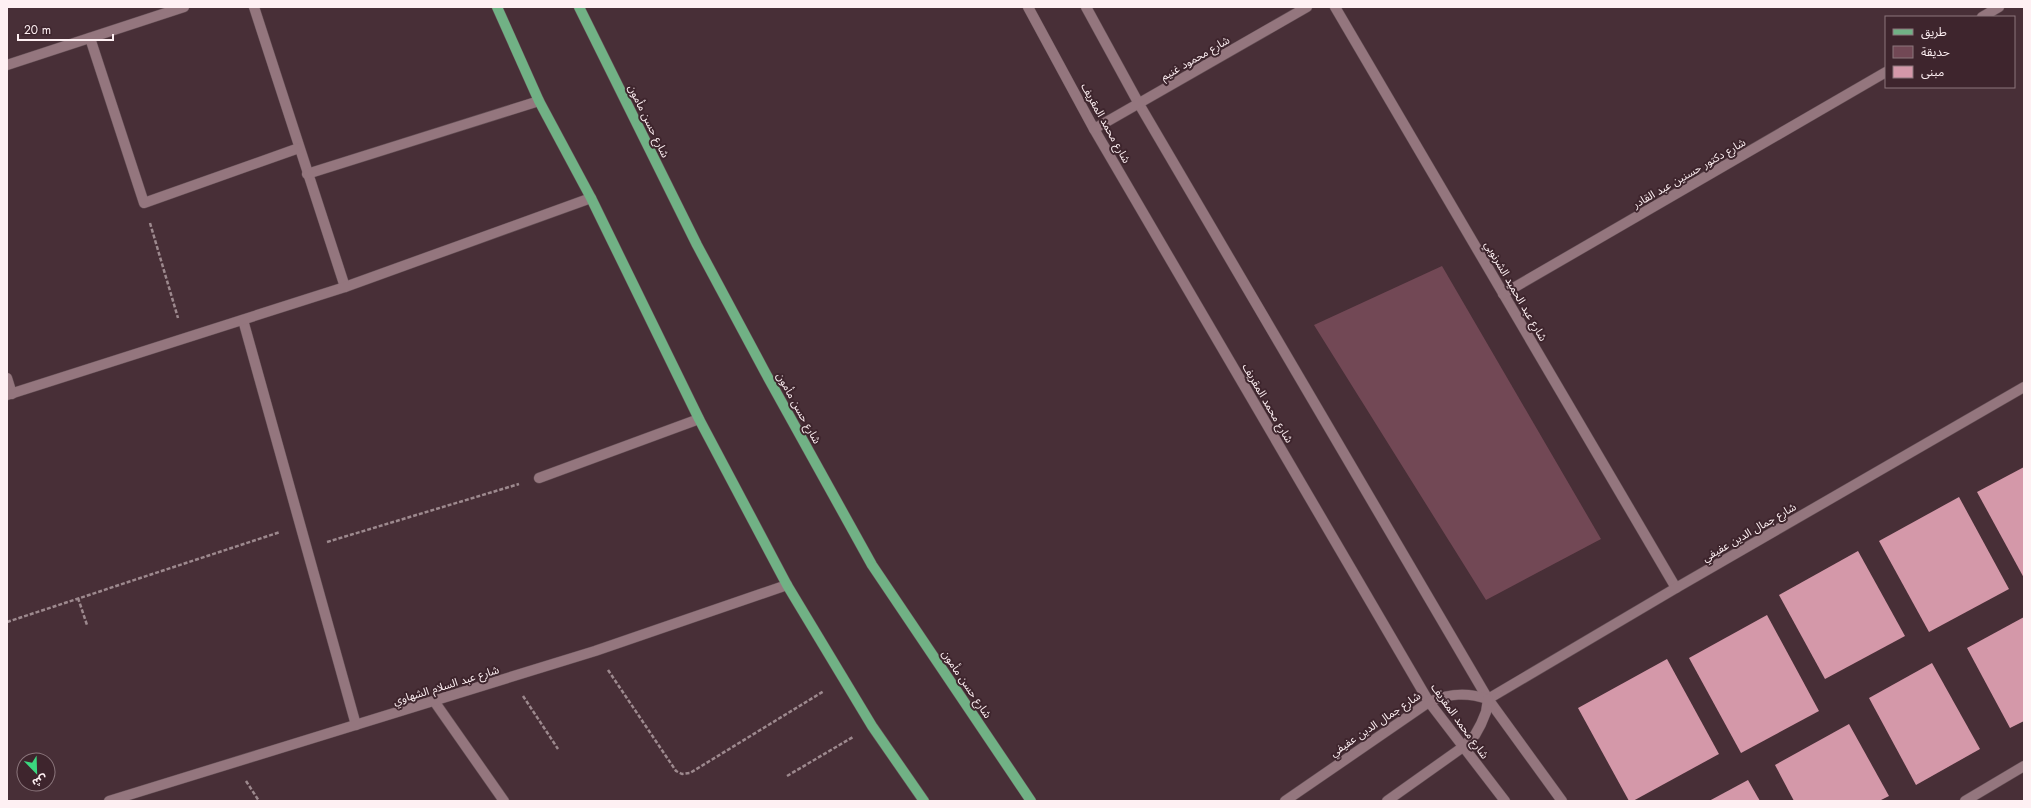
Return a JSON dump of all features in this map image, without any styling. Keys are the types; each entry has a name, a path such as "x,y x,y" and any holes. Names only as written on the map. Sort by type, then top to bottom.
{"main road":[{"path":"497,7 539,102 591,198 699,419 787,585 872,726 924,801"},
{"name":"شارع حسن مأمون","path":"579,7 697,245 765,372 872,565 1031,801"}],"street":[{"path":"7,65 184,7"},
{"path":"254,7 307,174 345,287"},
{"name":"شارع محمد المقريف","path":"1028,7 1094,129 1429,702 1505,801"},
{"path":"1086,7 1139,104 1488,700 1562,801"},
{"name":"شارع محمود غنيم","path":"1094,129 1307,7"},
{"name":"شارع عبد الحميد الشرنوبي","path":"1335,7 1676,588"},
{"path":"1984,16 1999,7"},
{"path":"90,38 144,203 299,148"},
{"name":"شارع دكتور حسنين عبد القادر","path":"1503,294 1885,73"},
{"path":"307,174 539,102"},
{"path":"7,378 10,394 345,287 591,198"},
{"path":"243,320 356,725"},
{"name":"شارع جمال الدين عفيفي","path":"1285,801 1429,702 1452,694 1476,695 1488,700 1676,588 2024,387"},
{"path":"539,478 699,419"},
{"name":"شارع عبد السلام الشهاوي","path":"109,801 595,651 787,585"},
{"path":"1387,801 1463,747 1475,735 1486,712 1488,700"},
{"path":"434,701 504,801"},
{"path":"1964,801 2024,766"}],"path":[{"path":"144,203 184,338"},
{"path":"307,548 539,478"},
{"path":"7,622 300,525"},
{"path":"78,598 87,625"},
{"path":"595,651 676,771 682,774 690,773 844,679"},
{"path":"511,677 558,749"},
{"path":"787,776 872,726"}],"green space":[{"path":"1442,266 1601,539 1486,600 1314,325"}],"building":[{"path":"2024,467 2024,578 1977,492"},
{"path":"1959,497 2009,589 1929,632 1879,541"},
{"path":"1858,551 1905,636 1825,679 1779,595"},
{"path":"1767,615 1819,711 1741,753 1689,658"},
{"path":"2024,617 2024,721 2010,728 1967,648"},
{"path":"1667,659 1719,754 1633,801 1629,801 1578,708"},
{"path":"1932,663 1980,749 1916,785 1869,698"},
{"path":"1849,724 1889,796 1879,801 1794,801 1775,765"},
{"path":"1748,780 1760,801 1709,801"}]}
